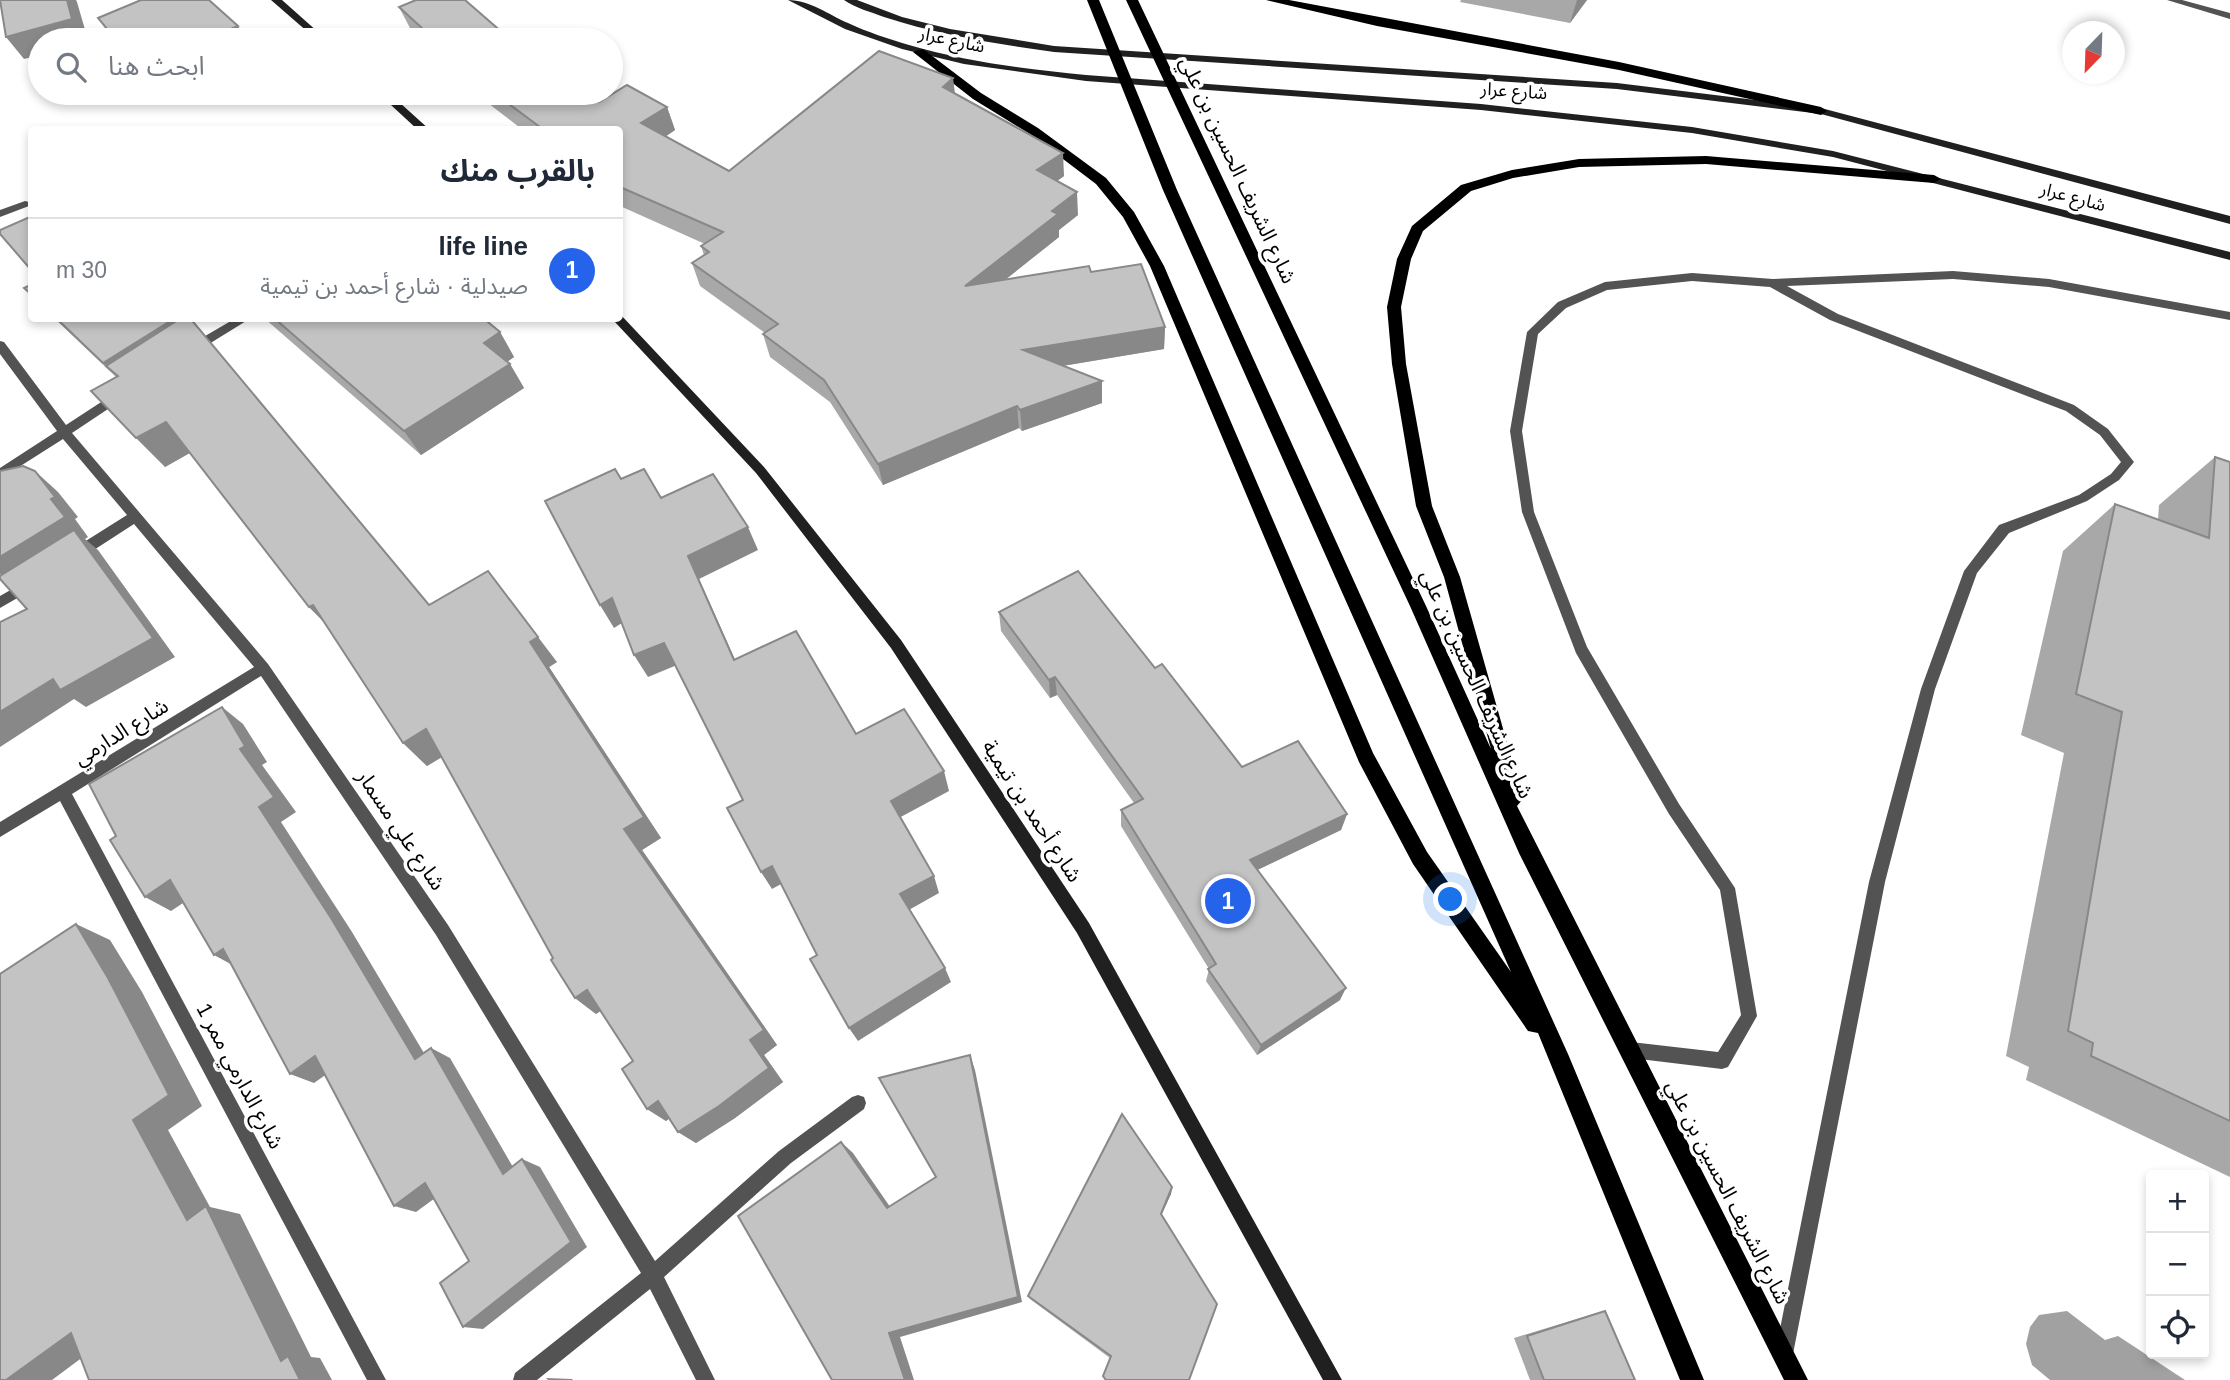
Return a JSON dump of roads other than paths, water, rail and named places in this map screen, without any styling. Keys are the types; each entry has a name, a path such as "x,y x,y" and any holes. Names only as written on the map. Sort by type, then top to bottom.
{"main road":[{"path":"276,0 308,28"},
{"name":"شارع عرار","path":"793,0 856,33 971,64 1044,73 1594,115 1768,140 1934,179 2230,256"},
{"name":"شارع عرار","path":"849,0 892,19 979,39 1054,49 1617,86 1821,111 2230,220"},
{"path":"1093,0 1170,190 1560,1061 1692,1380"},
{"name":"شارع الشريف الحسين بن علي","path":"1132,0 1413,594 1526,847 1796,1380"},
{"path":"1272,0 1619,66 1821,111"},
{"path":"919,52 977,96 1034,131 1101,181 1129,215 1157,266 1365,756 1396,817 1420,858 1560,1061"},
{"path":"397,105 420,126"},
{"path":"1526,847 1455,589 1424,506 1403,390 1394,307 1404,259 1417,229 1465,188 1512,174 1580,163 1706,160 1934,179"},
{"name":"شارع أحمد بن تيمية","path":"622,322 760,471 896,644 1083,928 1333,1380"}],"street":[{"path":"2172,0 2230,16"},
{"path":"0,214 25,204"},
{"path":"1631,1050 1723,1061 1749,1016 1727,888 1674,809 1581,649 1528,512 1516,431 1533,332 1562,305 1605,286 1692,277 1773,283 1953,275 2049,283 2230,316"},
{"path":"1773,283 1833,317 2070,408 2104,432 2128,462 2115,477 2082,498 2004,529 1971,571 1928,689 1877,882 1784,1354"},
{"path":"185,353 239,322"},
{"name":"شارع علي مسمار","path":"0,345 64,432 263,668 442,930 653,1275 706,1380"},
{"path":"0,474 130,389"},
{"path":"68,559 136,516"},
{"path":"0,603 45,574"},
{"name":"شارع الدارمي","path":"0,830 263,668"},
{"name":"شارع الدارمي ممر 1","path":"63,792 377,1380"},
{"path":"522,1380 653,1275 785,1157 858,1103"}],"place":[{"name":"life line","path":"1228,901"}]}
